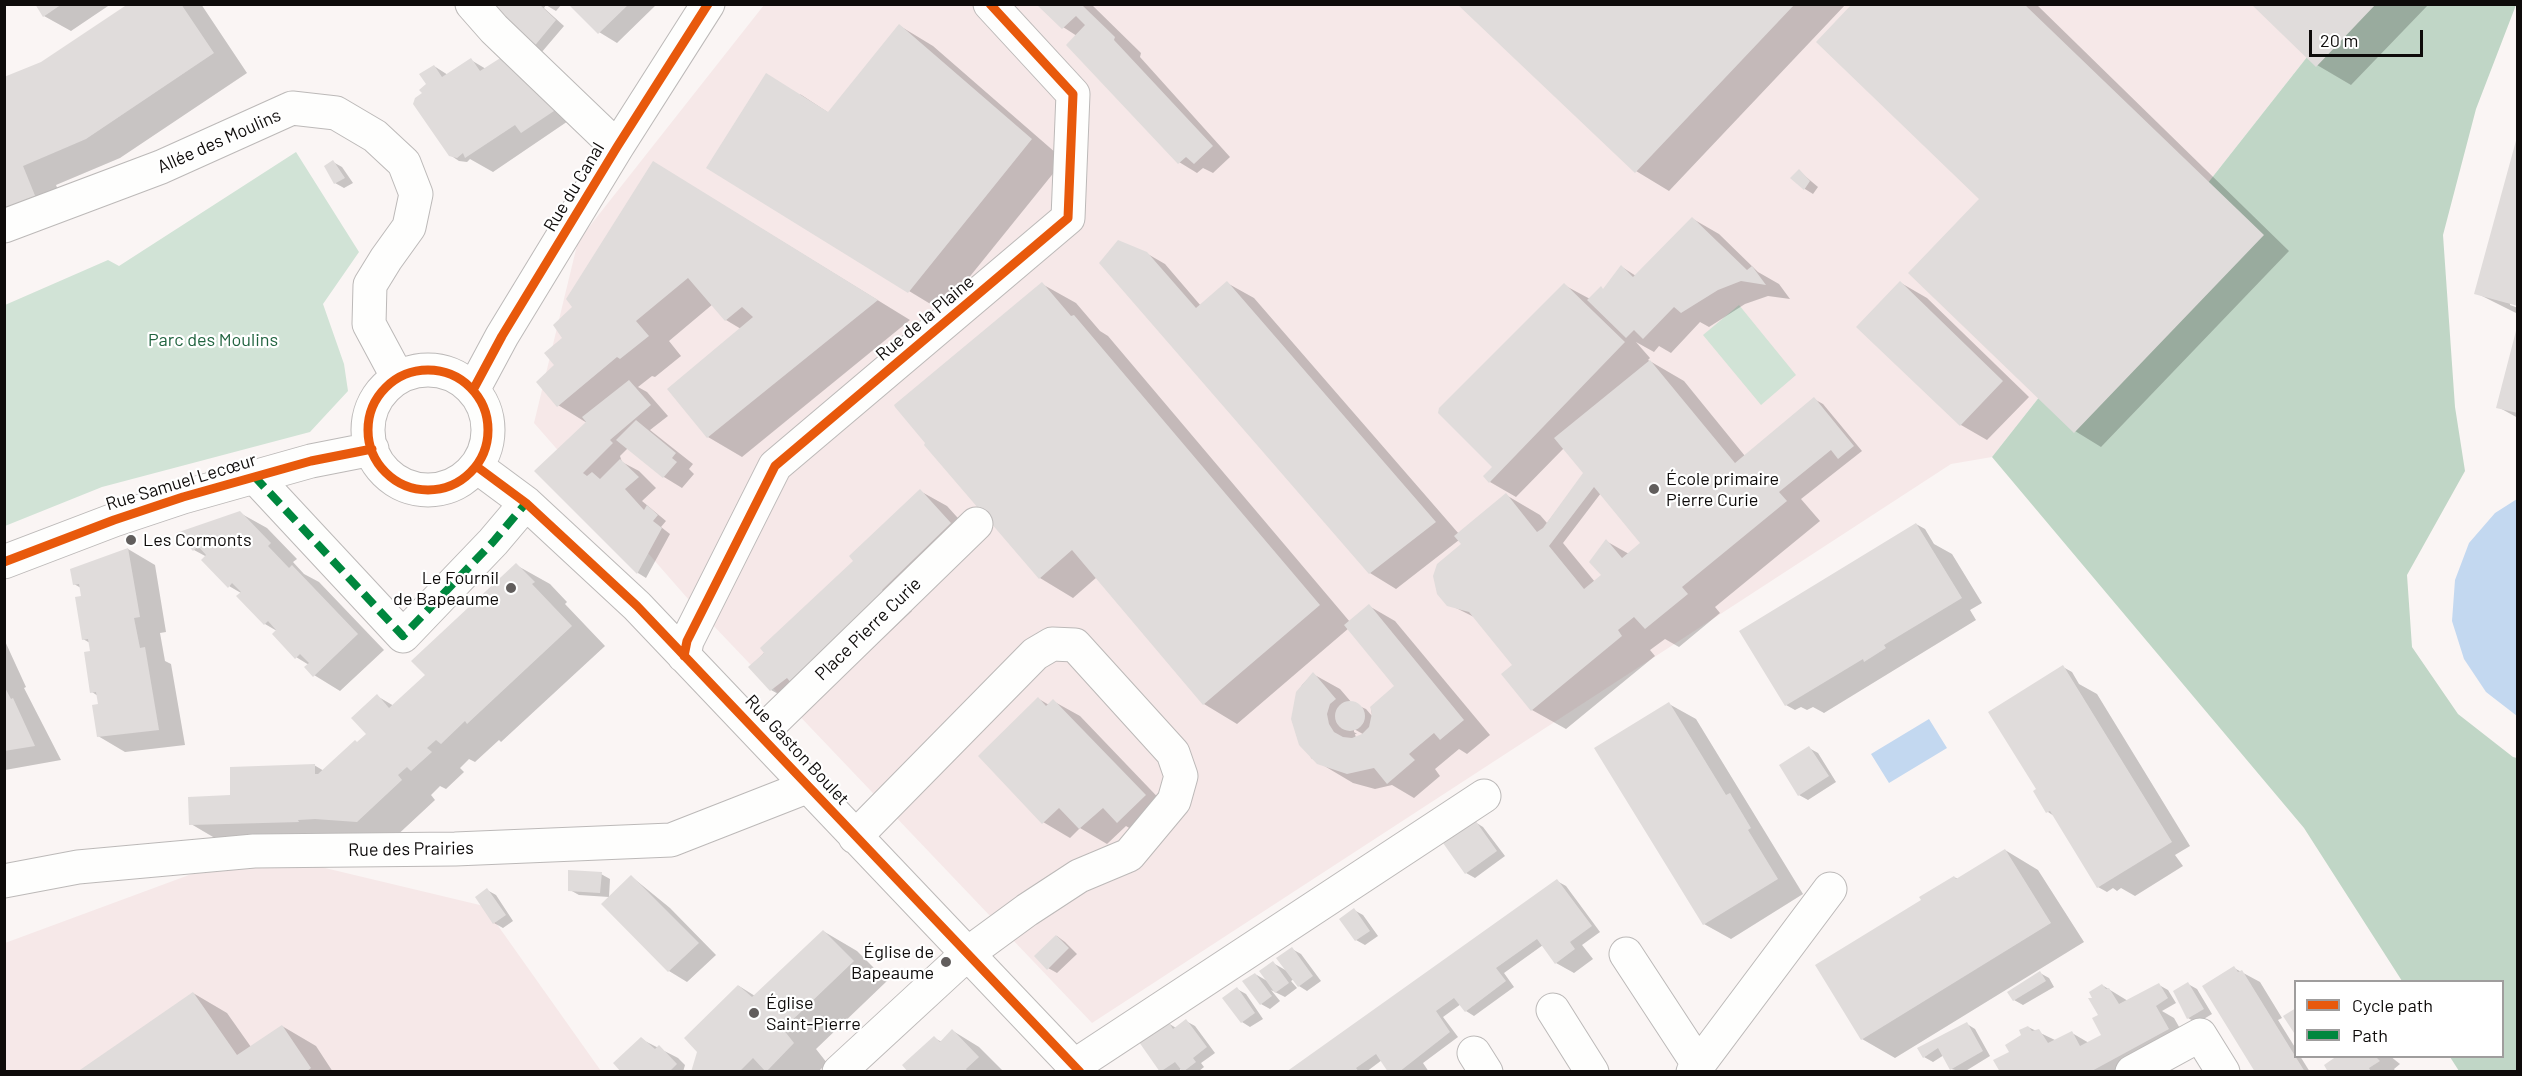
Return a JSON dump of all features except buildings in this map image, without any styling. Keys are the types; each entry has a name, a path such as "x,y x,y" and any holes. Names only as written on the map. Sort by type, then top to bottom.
{"street":[{"path":"472,4 494,29 617,147"},
{"name":"Rue du Canal","path":"473,390 502,336 617,147 708,4"},
{"name":"Rue de la Plaine","path":"684,656 687,641 775,466 1068,218 1073,94 990,4"},
{"name":"Allée des Moulins","path":"4,226 161,167 292,108 336,113 375,136 404,163 416,194 409,227 370,285 369,324 398,378"},
{"path":"432,370 454,376 473,390 485,410 488,433 484,451 476,466 468,474 448,486 414,488 392,477 377,460 369,438 370,414 381,393 398,378 409,373 432,370"},
{"name":"Rue Samuel Lecœur","path":"4,562 114,520 254,476 310,461 372,449"},
{"name":"Rue Gaston Boulet","path":"476,466 526,503 637,606 1077,1069"},
{"path":"254,476 403,636 494,542 526,503"},
{"name":"Place Pierre Curie","path":"760,734 976,524"},
{"path":"839,1071 967,954 1027,910 1079,876 1129,855 1174,801 1181,776 1173,753 1075,645 1052,644 1035,654 855,837"},
{"name":"Rue des Prairies","path":"4,881 78,867 254,851 455,849 671,840 810,786"},
{"path":"1077,1069 1484,796"},
{"path":"1626,954 1696,1068 1830,890"},
{"path":"1553,1010 1592,1071"},
{"path":"2132,1071 2200,1035 2223,1071"}],"shaded area":[{"path":"764,5 2348,5 1992,457 1951,464 1092,1023 689,600 534,423 578,241"},
{"path":"254,851 484,906 601,1071 5,1072 5,943"}],"green space":[{"path":"2348,5 2516,5 2476,109 2443,235 2455,407 2465,471 2407,575 2412,647 2458,714 2517,758 2517,1071 2459,1071 2451,1058 2504,1058 2504,980 2401,980 2304,828 1992,457"},
{"name":"Parc des Moulins","path":"296,152 359,252 323,304 344,364 348,391 310,432 102,487 5,526 5,305 108,260 119,266"},
{"path":"1739,305 1796,375 1761,405 1703,335"}],"water":[{"path":"2517,499 2517,716 2486,692 2464,659 2452,621 2455,580 2469,543 2495,513"},
{"path":"1929,719 1947,748 1889,783 1871,754"}],"marked path":[{"path":"254,476 403,636 493,542 526,503"}],"cycle path":[{"path":"473,390 502,336 617,147 708,4"},
{"path":"684,656 687,641 775,466 1068,218 1073,94 990,4"},
{"path":"428,370 451,375 470,388 483,407 488,430 483,453 470,472 451,485 428,490 405,485 386,472 373,453 368,430 373,407 386,388 405,375 428,370"},
{"path":"4,562 114,520 183,497 311,461 372,449"},
{"path":"476,466 526,503 637,606 1080,1072"}],"place":[{"name":"École primaire Pierre Curie","path":"1654,489"},
{"name":"Les Cormonts","path":"131,540"},
{"name":"Le Fournil de Bapeaume","path":"511,588"},
{"name":"Église de Bapeaume","path":"946,962"},
{"name":"Église Saint-Pierre","path":"754,1013"}]}
